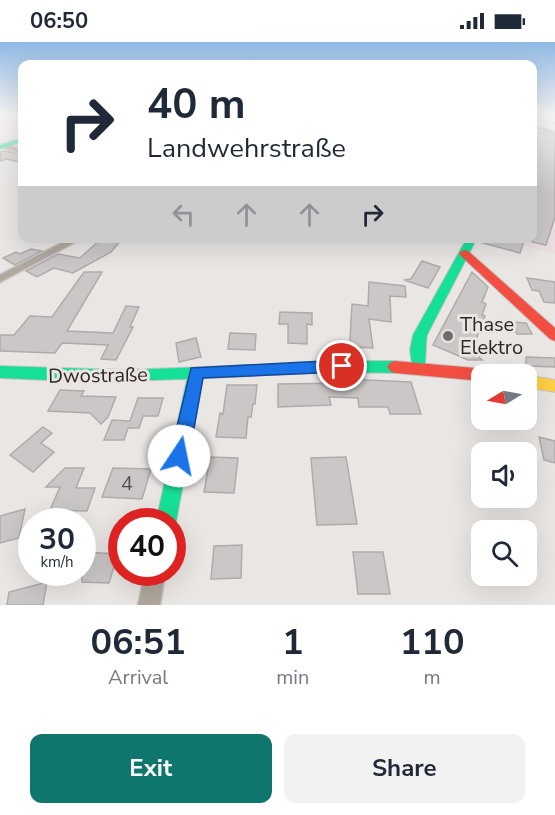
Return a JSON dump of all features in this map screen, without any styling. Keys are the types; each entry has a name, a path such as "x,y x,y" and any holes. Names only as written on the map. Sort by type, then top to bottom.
{"street":[{"path":"1,147 18,141"},
{"path":"1,147 18,150"},
{"path":"0,279 69,243"},
{"path":"418,368 417,350 420,335 469,243"},
{"path":"464,253 555,336"},
{"name":"Dwostraße","path":"0,372 46,376 299,367 418,368 471,373"},
{"path":"169,508 196,372"},
{"path":"537,383 555,386"},
{"path":"148,605 152,586"}],"shaded area":[{"path":"537,222 555,227 555,254 515,243 537,243"}],"building":[{"path":"537,141 555,141 555,217 546,245 537,243"},
{"path":"0,152 18,154 18,162 7,159 0,161"},
{"path":"96,243 119,243 111,252 73,273 54,268 37,277 26,271 58,254 80,258"},
{"path":"483,243 523,243 520,253"},
{"path":"31,249 42,251 15,265 3,258 16,252 20,254"},
{"path":"422,261 440,267 428,288 404,280 411,279"},
{"path":"84,272 102,272 67,331 113,333 126,306 139,307 130,327 133,327 116,360 101,359 108,345 62,343 55,353 0,351 0,335 14,335 30,316 52,317"},
{"path":"472,272 488,287 482,302 486,304 482,315 485,316 472,350 482,360 468,360 433,345"},
{"path":"527,278 555,282 555,303 544,302 539,291 532,290"},
{"path":"369,282 405,286 406,297 390,296 391,322 369,319 373,348 352,347 350,339 352,304 368,306"},
{"path":"280,312 312,313 312,325 307,324 307,344 288,343 288,324 279,324"},
{"path":"511,322 526,323 532,334 517,334"},
{"path":"230,333 256,334 255,350 228,349"},
{"path":"196,338 201,357 179,362 176,343"},
{"path":"526,357 555,358 555,367 526,364"},
{"path":"345,379 411,382 421,414 390,414 388,407 359,407 358,398 329,397 331,405 278,407 278,384 346,383"},
{"path":"227,385 257,385 255,404 253,404 251,417 248,417 246,438 216,437 220,413 223,414"},
{"path":"60,390 84,391 81,396 116,397 108,417 101,424 90,413 48,411"},
{"path":"138,398 163,398 158,416 143,416 139,428 128,428 124,440 104,440 112,420 130,421"},
{"path":"43,427 52,433 41,443 54,452 33,472 10,455"},
{"path":"539,437 555,441 555,463 544,460"},
{"path":"210,457 238,458 234,493 204,492"},
{"path":"346,457 357,524 317,525 311,458"},
{"path":"65,468 84,468 76,488 95,488 88,508 51,508 60,487 46,487"},
{"path":"113,468 151,469 142,499 102,497"},
{"path":"18,511 18,538 0,543 0,516"},
{"path":"242,545 241,578 211,579 214,546"},
{"path":"353,552 383,552 390,594 358,594"},
{"path":"96,553 108,553 108,583 96,583"},
{"path":"32,586 46,586 43,605 7,605 9,592"}],"traffic: fast":[{"path":"0,147 18,141"},
{"path":"418,368 417,350 420,335 469,243"},
{"path":"0,372 109,376 293,368 395,367"},
{"path":"169,508 196,373"}],"traffic: slow":[{"path":"537,383 555,386"}],"traffic: jam":[{"path":"464,253 555,336"},
{"path":"395,367 471,374"}],"place":[{"name":"Thase Elektro","path":"448,336"}],"route":[{"path":"179,456 196,372 342,366"}]}
